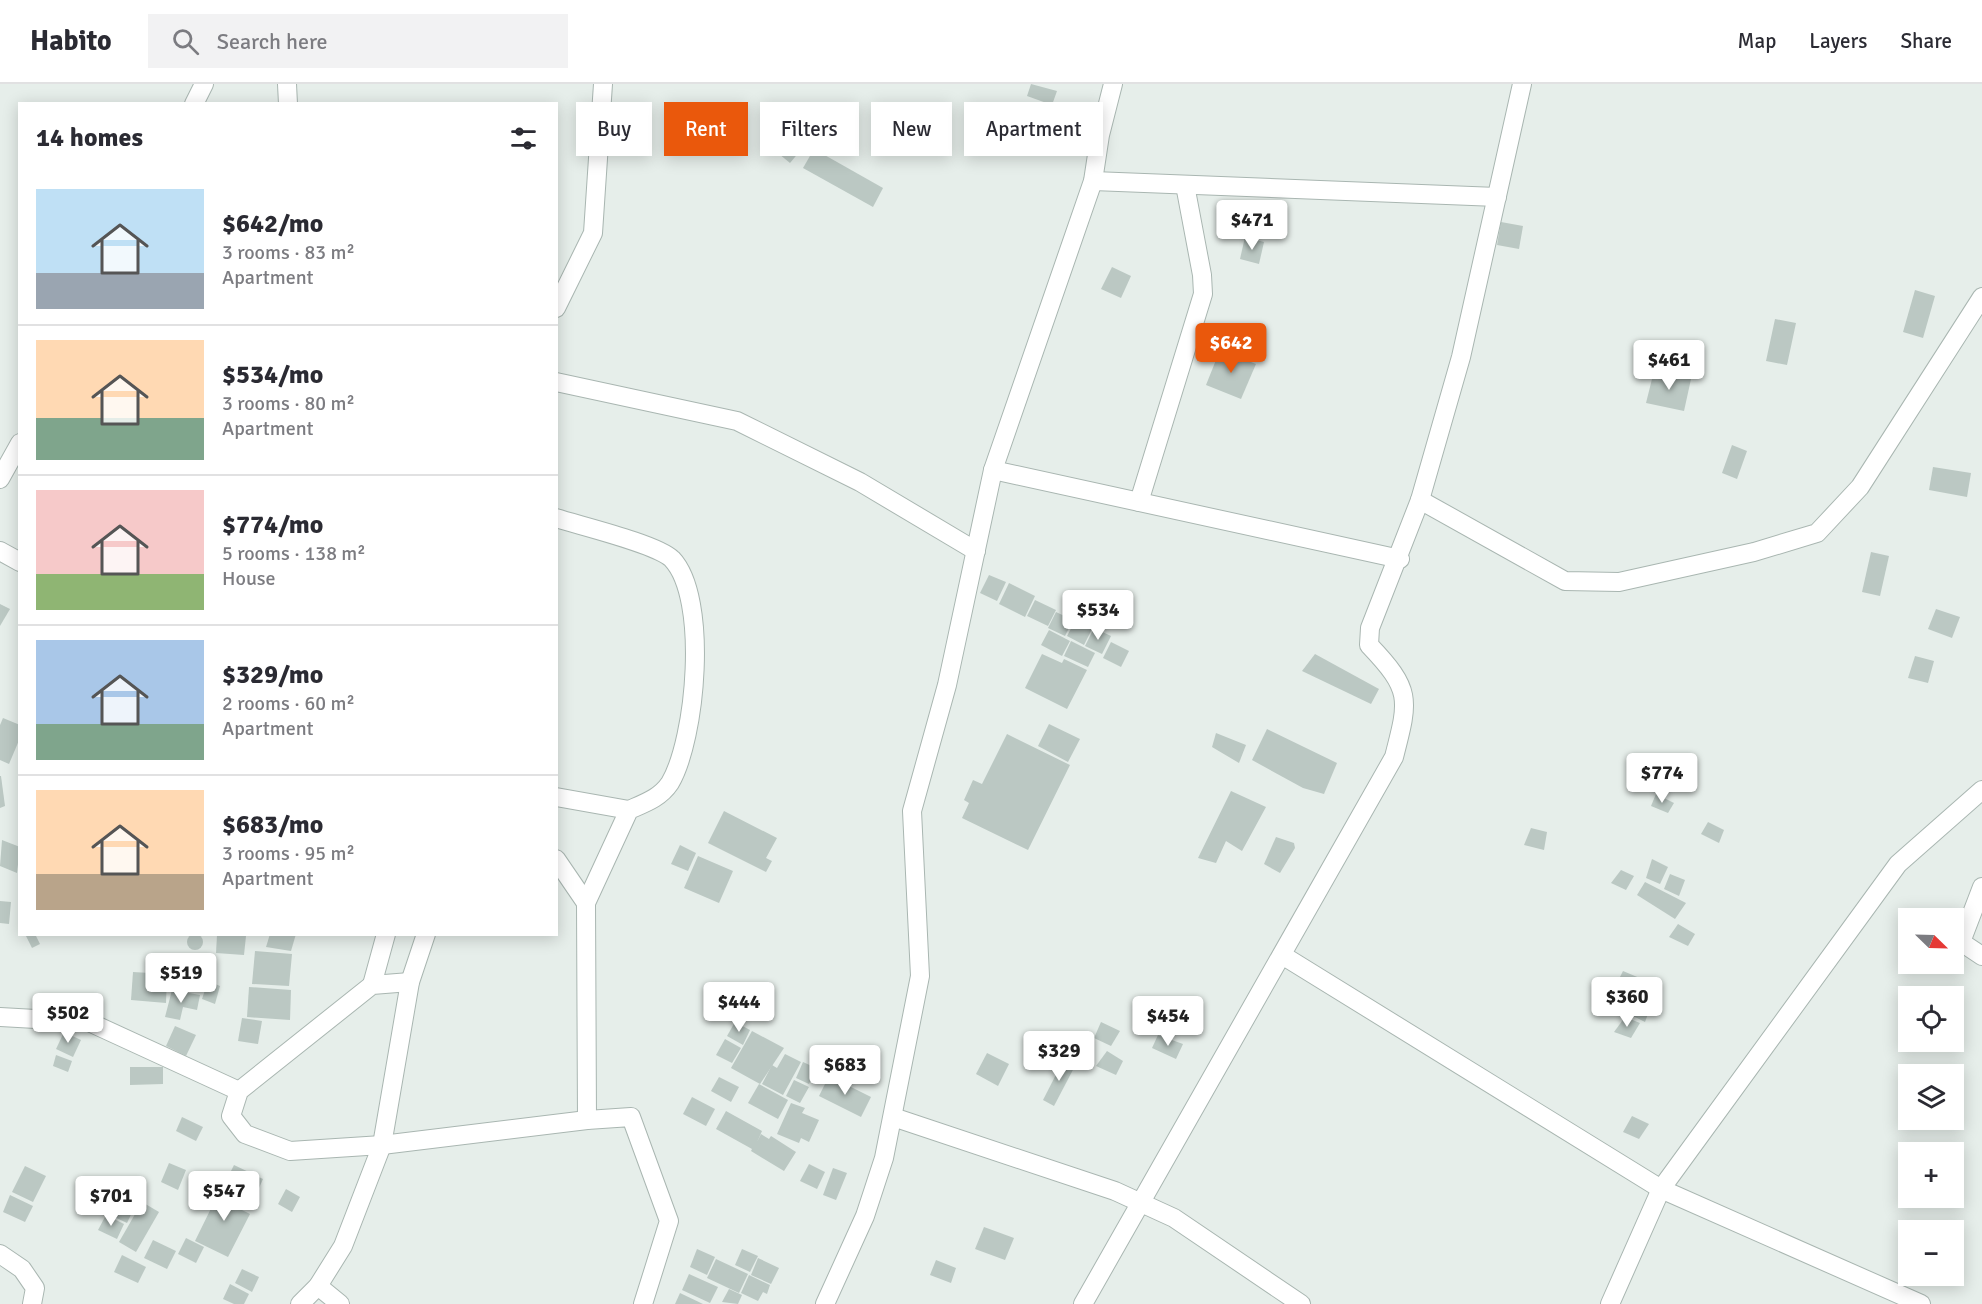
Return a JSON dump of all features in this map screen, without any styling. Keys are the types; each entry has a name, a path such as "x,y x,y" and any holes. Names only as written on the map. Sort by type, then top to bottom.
{"street":[{"path":"195,102 204,84"},
{"path":"286,84 288,102"},
{"path":"558,304 593,233 603,84"},
{"path":"825,1304 866,1216 893,1117 920,976 912,811 947,686 993,470 1093,181 1100,135 1113,84"},
{"path":"1083,1304 1394,757 1406,710 1401,685 1388,665 1369,645 1370,628 1400,559 1420,500 1461,357 1522,84"},
{"path":"1093,181 1497,197"},
{"path":"1139,502 1203,294 1202,276 1185,185"},
{"path":"1420,500 1565,580 1619,582 1754,552 1816,533 1860,487 1982,297"},
{"path":"558,382 737,421 860,482 976,551"},
{"path":"0,479 18,447"},
{"path":"993,470 1400,559"},
{"path":"558,519 650,548 670,557 684,574 695,629 694,692 671,782 659,796 629,810 558,797"},
{"path":"0,551 18,561"},
{"path":"1610,1304 1661,1189 1898,864 1982,790"},
{"path":"586,1120 586,903 629,810"},
{"path":"558,862 586,903"},
{"path":"1982,888 1961,942 1982,957"},
{"path":"372,985 385,936"},
{"path":"300,1304 318,1286 343,1246 382,1145 410,982 425,936"},
{"path":"1282,955 1661,1189 1920,1304"},
{"path":"410,982 372,985 239,1091 231,1116 244,1134 290,1151 382,1145 586,1120 632,1117 669,1221 643,1304"},
{"path":"0,1017 89,1022 239,1091"},
{"path":"893,1117 1115,1191 1174,1218 1301,1304"},
{"path":"0,1254 22,1269 35,1288 32,1304"},
{"path":"318,1286 340,1304"}],"building":[{"path":"1031,84 1057,91 1053,102 1044,102 1027,96"},
{"path":"781,156 796,156 790,163"},
{"path":"810,156 826,156 883,188 873,207 803,168"},
{"path":"1501,222 1523,226 1519,249 1497,245"},
{"path":"1245,237 1264,242 1259,264 1240,259"},
{"path":"1112,267 1131,276 1121,298 1101,289"},
{"path":"1915,290 1935,296 1923,338 1903,332"},
{"path":"1775,319 1796,323 1787,365 1766,361"},
{"path":"1220,350 1256,364 1241,399 1206,385"},
{"path":"1654,371 1691,379 1684,411 1646,403"},
{"path":"1732,445 1747,451 1737,479 1722,473"},
{"path":"1933,467 1971,473 1967,497 1929,490"},
{"path":"1871,552 1889,556 1880,596 1862,592"},
{"path":"989,575 1006,582 997,601 980,593"},
{"path":"1009,583 1035,596 1025,617 999,604"},
{"path":"1035,600 1056,610 1048,626 1027,616"},
{"path":"0,604 10,609 0,626"},
{"path":"1936,609 1960,617 1952,638 1928,629"},
{"path":"1056,612 1073,620 1065,636 1048,628"},
{"path":"1075,621 1092,629 1084,645 1067,636"},
{"path":"1094,628 1111,636 1102,654 1085,646"},
{"path":"1049,630 1070,641 1062,656 1041,645"},
{"path":"1071,641 1095,653 1088,667 1064,656"},
{"path":"1111,642 1129,651 1121,667 1103,658"},
{"path":"1042,654 1062,663 1064,659 1087,670 1067,709 1025,688"},
{"path":"1315,654 1379,689 1371,704 1302,671"},
{"path":"1915,656 1934,661 1928,683 1908,678"},
{"path":"3,718 18,724 18,743 9,764 0,760 0,725"},
{"path":"1049,724 1080,739 1068,762 1038,746"},
{"path":"1267,729 1337,763 1324,794 1303,788 1252,760"},
{"path":"1216,733 1246,745 1239,763 1212,747"},
{"path":"1007,734 1070,765 1028,850 962,818 969,803 964,800 973,780 982,784"},
{"path":"0,776 5,806 0,808"},
{"path":"1231,791 1266,807 1242,851 1226,841 1216,863 1198,858"},
{"path":"1656,794 1674,803 1668,813 1651,806"},
{"path":"724,811 777,838 766,858 772,861 766,872 708,843"},
{"path":"1708,822 1724,830 1719,843 1701,834"},
{"path":"1531,828 1547,832 1544,850 1524,845"},
{"path":"1276,837 1294,843 1295,848 1280,873 1264,864"},
{"path":"2,840 18,846 17,873 0,866"},
{"path":"680,845 696,853 688,871 671,864"},
{"path":"698,856 733,871 719,903 684,888"},
{"path":"1652,859 1668,867 1660,884 1646,878"},
{"path":"1621,870 1634,876 1626,890 1611,883"},
{"path":"1670,874 1685,880 1679,896 1664,889"},
{"path":"1645,882 1686,903 1675,919 1637,895"},
{"path":"0,901 11,902 9,924 0,923"},
{"path":"1678,924 1695,934 1688,946 1669,937"},
{"path":"26,936 36,936 40,944 32,948"},
{"path":"189,936 201,936 201,948 195,950 189,948 187,942"},
{"path":"217,936 246,936 244,955 216,953"},
{"path":"269,936 295,936 291,951 266,947"},
{"path":"255,951 292,954 289,986 252,984"},
{"path":"1623,971 1642,979 1633,992 1616,985"},
{"path":"133,972 167,974 166,1003 131,1000"},
{"path":"194,974 197,975 197,985 190,986 187,985 186,978 187,975"},
{"path":"208,981 220,986 215,1004 202,999"},
{"path":"1645,981 1661,991 1655,1004 1637,996"},
{"path":"249,987 291,990 290,1020 247,1017"},
{"path":"1612,988 1626,995 1620,1011 1604,1003"},
{"path":"172,990 200,995 197,1010 183,1007 180,1020 165,1017"},
{"path":"1633,999 1651,1006 1645,1022 1627,1013"},
{"path":"1625,1017 1640,1023 1631,1038 1614,1032"},
{"path":"242,1018 262,1021 258,1044 238,1041"},
{"path":"735,1022 750,1030 743,1045 727,1036"},
{"path":"1101,1022 1120,1031 1111,1046 1094,1038"},
{"path":"175,1026 196,1035 186,1056 166,1046"},
{"path":"752,1031 784,1048 760,1084 731,1068"},
{"path":"64,1032 81,1040 73,1057 56,1049"},
{"path":"1158,1035 1183,1044 1176,1059 1152,1048"},
{"path":"725,1039 741,1048 732,1063 716,1055"},
{"path":"1107,1051 1123,1061 1116,1075 1096,1066"},
{"path":"987,1053 1009,1064 998,1086 976,1074"},
{"path":"785,1054 801,1062 783,1095 762,1084 772,1065 777,1068"},
{"path":"56,1055 72,1061 68,1072 53,1066"},
{"path":"1064,1059 1076,1064 1054,1106 1043,1100"},
{"path":"803,1062 816,1068 809,1084 796,1078"},
{"path":"130,1067 163,1067 163,1084 130,1085"},
{"path":"829,1076 871,1097 861,1117 819,1096"},
{"path":"719,1077 739,1087 731,1102 711,1091"},
{"path":"794,1080 809,1087 800,1103 786,1096"},
{"path":"759,1084 788,1100 778,1119 748,1103"},
{"path":"692,1097 715,1109 706,1126 683,1114"},
{"path":"791,1103 805,1108 802,1113 819,1120 809,1142 801,1138 799,1143 777,1134"},
{"path":"726,1111 762,1131 757,1142 761,1134 769,1139 771,1136 796,1152 784,1171 751,1151 752,1149 716,1129"},
{"path":"1632,1116 1649,1124 1639,1139 1623,1132"},
{"path":"182,1117 203,1127 196,1141 176,1131"},
{"path":"169,1163 186,1170 178,1190 161,1182"},
{"path":"809,1164 825,1172 817,1189 800,1181"},
{"path":"234,1165 263,1179 255,1197 225,1183"},
{"path":"25,1166 46,1176 33,1202 12,1192"},
{"path":"833,1168 847,1173 836,1200 823,1195"},
{"path":"223,1184 245,1194 238,1208 250,1214 228,1257 195,1241"},
{"path":"286,1189 300,1197 292,1212 278,1204"},
{"path":"10,1195 33,1206 25,1222 3,1212"},
{"path":"114,1196 135,1206 127,1223 106,1213"},
{"path":"142,1202 159,1212 136,1252 119,1242"},
{"path":"106,1215 124,1224 117,1239 98,1230"},
{"path":"984,1227 1014,1238 1005,1260 975,1249"},
{"path":"186,1238 204,1247 196,1263 178,1254"},
{"path":"153,1240 176,1251 167,1269 144,1258"},
{"path":"697,1249 715,1257 707,1275 690,1267"},
{"path":"742,1249 758,1256 750,1272 735,1265"},
{"path":"122,1255 146,1267 138,1283 114,1272"},
{"path":"758,1258 779,1268 771,1284 751,1275"},
{"path":"716,1259 748,1274 739,1293 707,1278"},
{"path":"936,1260 956,1268 951,1283 930,1275"},
{"path":"242,1269 259,1277 252,1292 235,1283"},
{"path":"689,1274 718,1287 710,1303 682,1290"},
{"path":"749,1275 770,1285 767,1294 763,1292 758,1301 741,1293"},
{"path":"230,1284 249,1294 244,1304 234,1304 223,1299"},
{"path":"729,1289 742,1295 738,1304 722,1302"},
{"path":"680,1293 703,1304 675,1304"}]}
